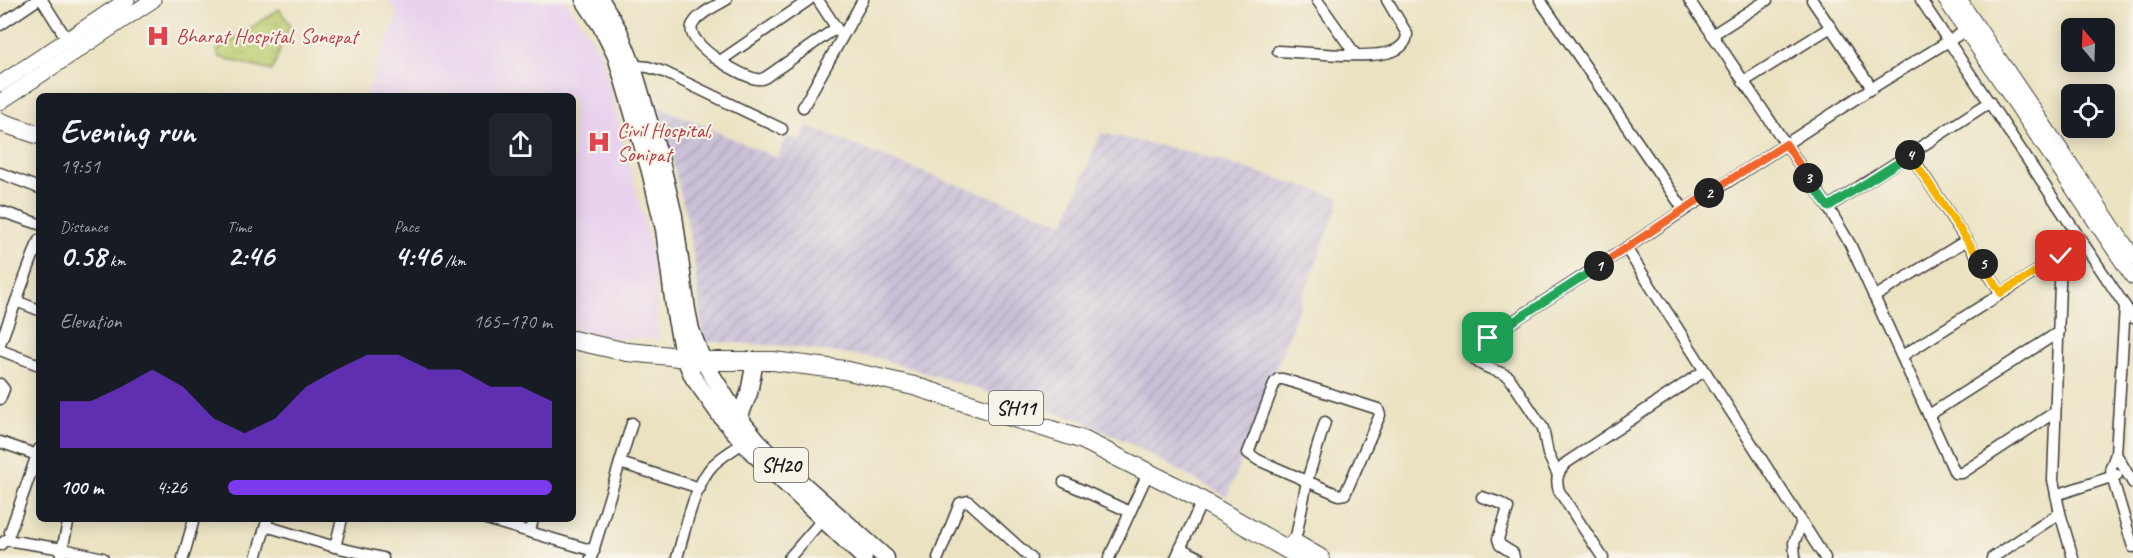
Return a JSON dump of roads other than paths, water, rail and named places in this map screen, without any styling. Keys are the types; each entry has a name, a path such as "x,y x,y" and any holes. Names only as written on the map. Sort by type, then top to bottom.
{"highway":[{"path":"0,122 36,134"},
{"path":"576,341 627,352 688,357"},
{"name":"SH11","path":"688,357 773,353 846,362 917,377 1086,432 1297,551 1320,558"},
{"name":"SH11","path":"688,357 773,361 844,370 915,386 1083,440 1148,473 1185,486"}],"main road":[{"name":"SH20","path":"584,0 601,26 616,56 626,66"},
{"name":"SH20","path":"601,0 619,31 664,229 675,315 693,377 720,415 767,452 885,558"},
{"name":"SH20","path":"688,357 739,418 748,439 822,520 864,558"},
{"path":"739,418 749,393 755,361"}],"street":[{"path":"0,25 37,0"},
{"path":"42,0 71,46"},
{"path":"0,102 127,0"},
{"path":"726,0 700,16 692,26 693,37 700,46 720,61 755,79 766,77 839,33"},
{"path":"720,61 809,0"},
{"path":"818,0 839,33"},
{"path":"1317,0 1355,54"},
{"path":"1540,0 1684,210"},
{"path":"1689,0 1828,207 1850,244 1951,468 1958,474 2055,412"},
{"path":"1712,35 1767,0"},
{"path":"1812,0 1872,88"},
{"path":"1921,0 2133,318"},
{"path":"1946,0 1971,28 2133,257"},
{"path":"1959,0 1971,28 2133,277"},
{"path":"803,107 839,33 862,1"},
{"path":"1278,51 1355,54 1388,52 1403,45 1407,39 1407,34 1389,1"},
{"path":"0,84 146,2"},
{"path":"1743,82 1831,27"},
{"path":"1603,558 1559,491 1557,475 1548,454 1545,434 1540,423 1509,377 1502,372 1486,369 1478,363 1474,357 1475,348 1872,88 1971,28"},
{"path":"626,66 664,72 782,129"},
{"path":"1828,207 1990,102"},
{"path":"1910,154 2001,293"},
{"path":"0,173 36,187"},
{"path":"0,211 36,223"},
{"path":"1874,297 1967,240"},
{"path":"1902,356 2061,256 2081,241"},
{"path":"36,248 0,343 36,363"},
{"path":"1626,248 1825,558"},
{"path":"2061,256 2053,480 2073,558"},
{"path":"16,301 36,309"},
{"path":"2125,305 2116,454 2111,467 2133,547"},
{"path":"1929,415 2059,332"},
{"path":"1557,475 1566,463 1704,371"},
{"path":"1278,379 1378,409 1380,412 1346,494 1339,495 1307,481 1258,460 1248,453 1278,379"},
{"path":"0,384 4,389 0,399"},
{"path":"1297,551 1307,481 1325,422"},
{"path":"496,522 593,555 632,423"},
{"path":"677,558 705,475 713,465 748,439"},
{"path":"0,442 36,451"},
{"path":"2116,454 2133,483"},
{"path":"10,532 36,458"},
{"path":"620,464 700,488"},
{"path":"2056,495 2125,471"},
{"path":"1108,558 1148,473"},
{"path":"1064,482 1130,512"},
{"path":"1200,558 1178,553 1204,497"},
{"path":"1482,498 1508,508 1498,539 1500,545 1513,553 1514,558"},
{"path":"938,558 960,503 968,501 1031,558"},
{"path":"1992,558 2060,513"},
{"path":"789,558 822,520"},
{"path":"61,553 68,522"},
{"path":"183,558 193,522"},
{"path":"256,558 267,522 335,547 383,558"},
{"path":"335,547 341,522"},
{"path":"530,532 532,522"},
{"path":"1795,558 1794,543 1802,522"},
{"path":"0,544 6,540 61,553 103,558"}],"place":[{"name":"Bharat Hospital, Sonepat","path":"158,36"},
{"name":"Civil Hospital, Sonipat","path":"599,142"}]}
